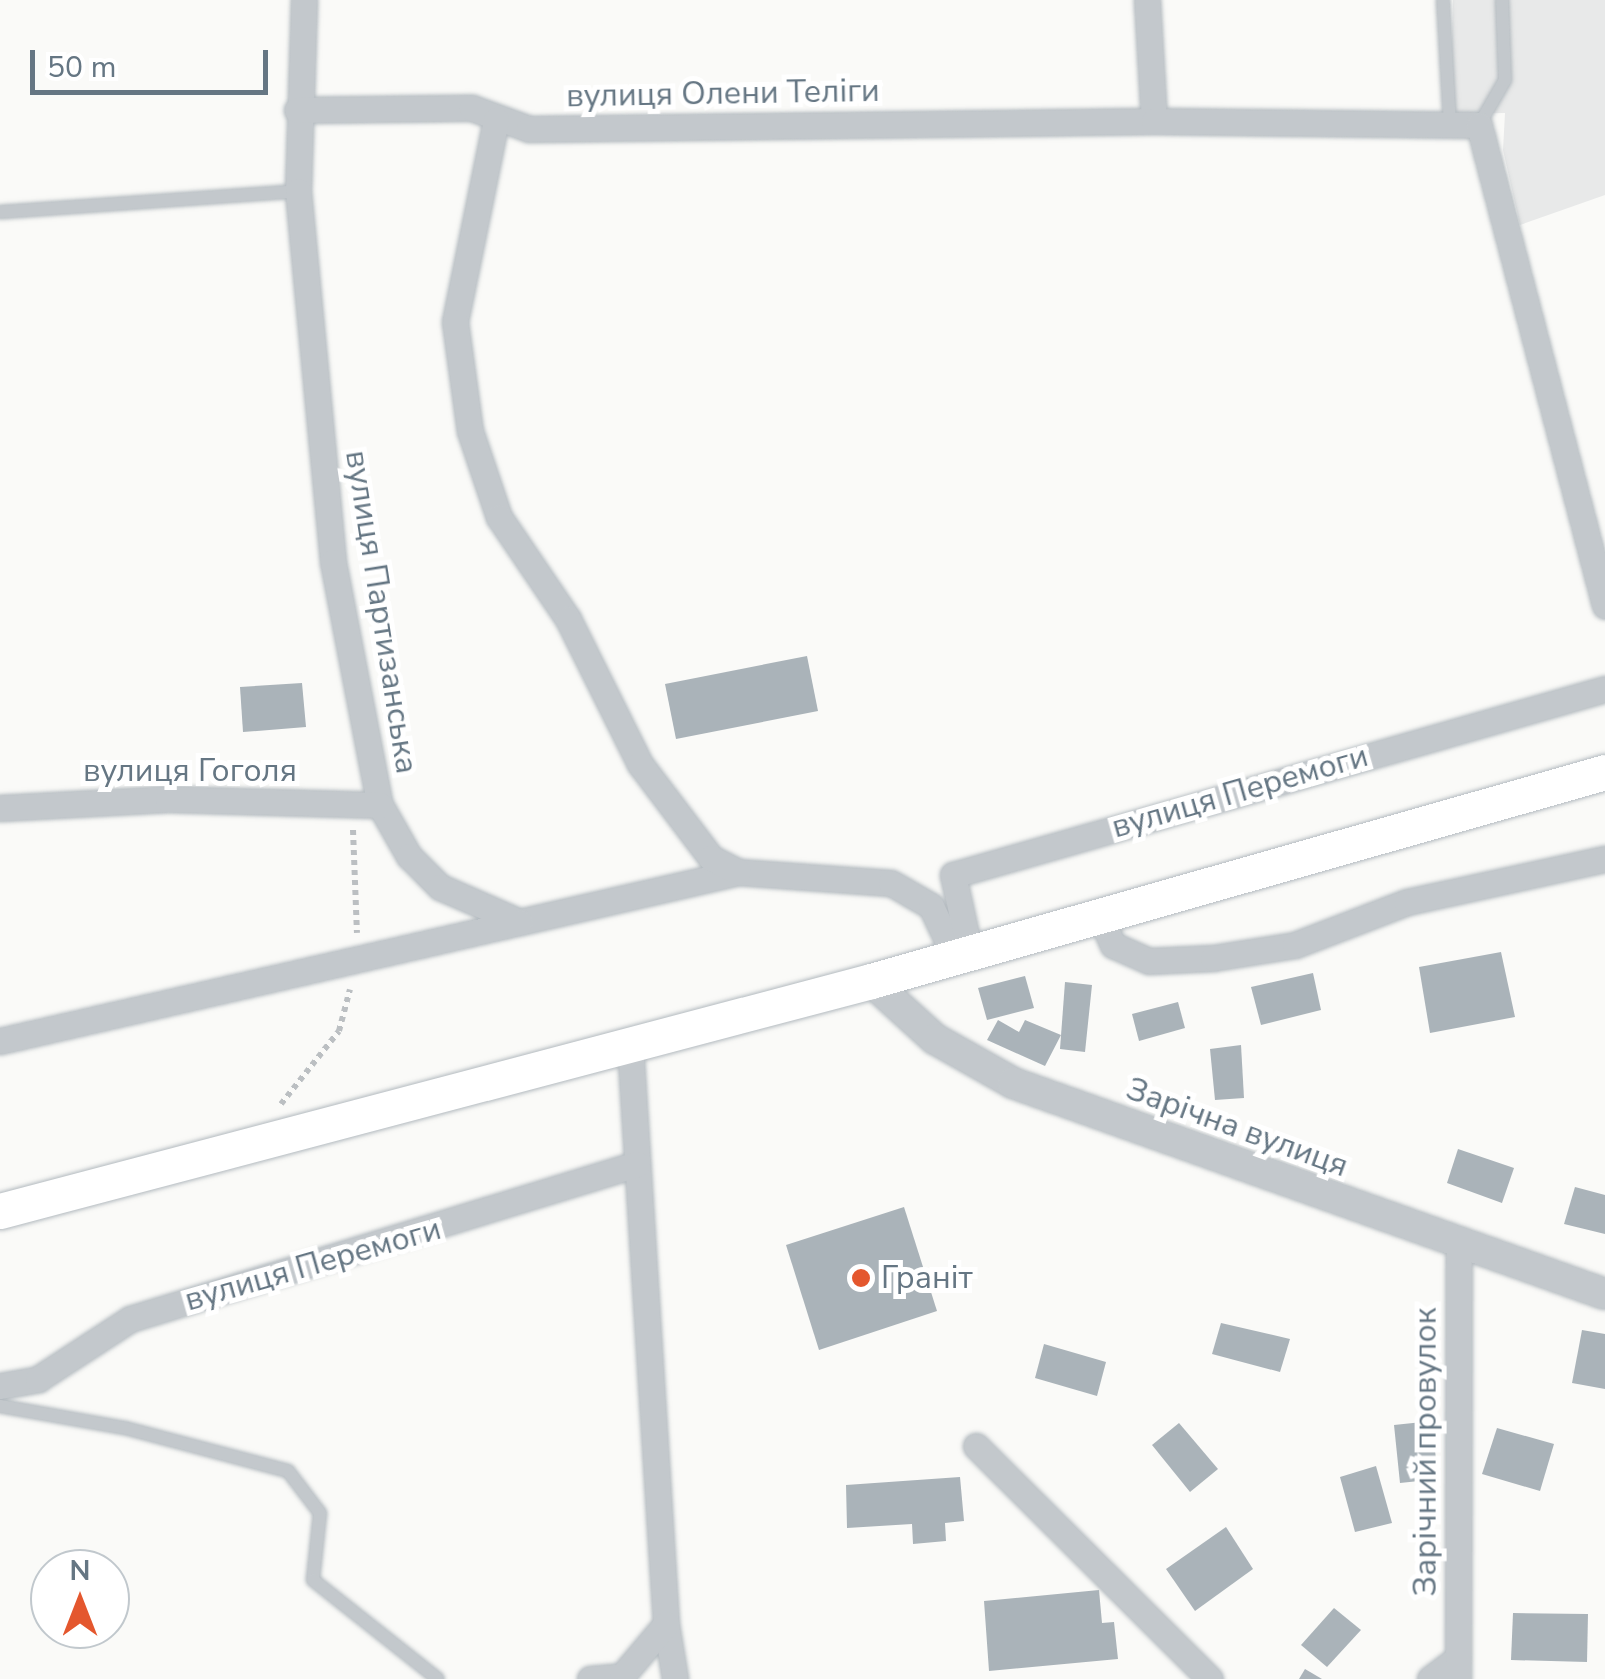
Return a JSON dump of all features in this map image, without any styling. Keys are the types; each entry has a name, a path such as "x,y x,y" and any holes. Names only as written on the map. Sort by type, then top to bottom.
{"main road":[{"path":"0,1212 870,981 1605,772"}],"street":[{"name":"вулиця Партизанська","path":"304,0 297,110 298,191 334,562 380,805 410,856 440,887 520,922"},
{"path":"1146,0 1154,121"},
{"name":"вулиця Олени Теліги","path":"297,110 472,108 528,129 1154,121 1479,126"},
{"path":"496,120 455,322 470,431 498,517 568,620 640,764 711,858 738,872"},
{"path":"1479,126 1605,606"},
{"name":"вулиця Перемоги","path":"962,955 953,875 1605,688"},
{"name":"вулиця Гоголя","path":"0,808 168,799 380,805"},
{"path":"1100,916 1113,945 1150,961 1213,958 1295,945 1407,902 1605,858"},
{"path":"0,1041 738,872 890,883 931,906 962,955"},
{"name":"Зарічна вулиця","path":"870,981 935,1039 1014,1084 1460,1247 1605,1294"},
{"path":"630,1044 666,1624 675,1679"},
{"name":"вулиця Перемоги","path":"0,1386 38,1379 130,1319 637,1164"},
{"name":"Зарічний провулок","path":"1430,1679 1458,1669 1460,1247"},
{"path":"976,1446 1210,1679"},
{"path":"590,1679 622,1676 666,1624"}],"lane":[{"path":"1443,0 1450,126"},
{"path":"1479,126 1505,80 1502,0"},
{"path":"0,212 298,191"},
{"path":"0,1406 126,1428 288,1471 320,1513 312,1580 438,1679"}],"shaded area":[{"path":"1453,0 1605,0 1605,195 1520,225 1503,150 1505,113 1450,114"}],"building":[{"path":"807,656 818,711 676,739 665,684"},
{"path":"302,683 306,727 243,732 240,687"},
{"path":"1501,952 1515,1017 1430,1033 1419,967"},
{"path":"1313,973 1321,1010 1261,1025 1251,987"},
{"path":"1025,976 1034,1008 987,1020 978,988"},
{"path":"1065,982 1092,985 1085,1052 1060,1049"},
{"path":"1178,1002 1185,1028 1139,1041 1132,1014"},
{"path":"998,1020 1019,1032 1025,1020 1061,1035 1045,1066 987,1040"},
{"path":"1241,1045 1244,1098 1215,1100 1210,1049"},
{"path":"1458,1149 1514,1168 1502,1203 1447,1183"},
{"path":"1575,1187 1605,1195 1605,1234 1564,1224"},
{"name":"Граніт","path":"904,1207 937,1311 819,1350 786,1245"},
{"path":"1221,1323 1290,1339 1280,1372 1212,1354"},
{"path":"1582,1330 1605,1334 1605,1389 1572,1383"},
{"path":"1044,1344 1106,1362 1097,1396 1035,1378"},
{"path":"1432,1421 1438,1479 1400,1483 1394,1425"},
{"path":"1179,1423 1218,1469 1190,1492 1152,1445"},
{"path":"1497,1428 1554,1444 1540,1491 1482,1474"},
{"path":"1376,1466 1392,1523 1355,1532 1340,1477"},
{"path":"960,1477 964,1521 945,1523 946,1541 913,1544 912,1524 847,1528 846,1485"},
{"path":"1226,1527 1253,1569 1195,1611 1166,1569"},
{"path":"1099,1590 1102,1623 1114,1622 1118,1659 989,1671 984,1601"},
{"path":"1334,1608 1361,1630 1327,1667 1301,1645"},
{"path":"1513,1613 1588,1614 1587,1662 1511,1660"},
{"path":"1305,1669 1322,1679 1299,1679"}],"place":[{"name":"Граніт","path":"861,1278"}]}
